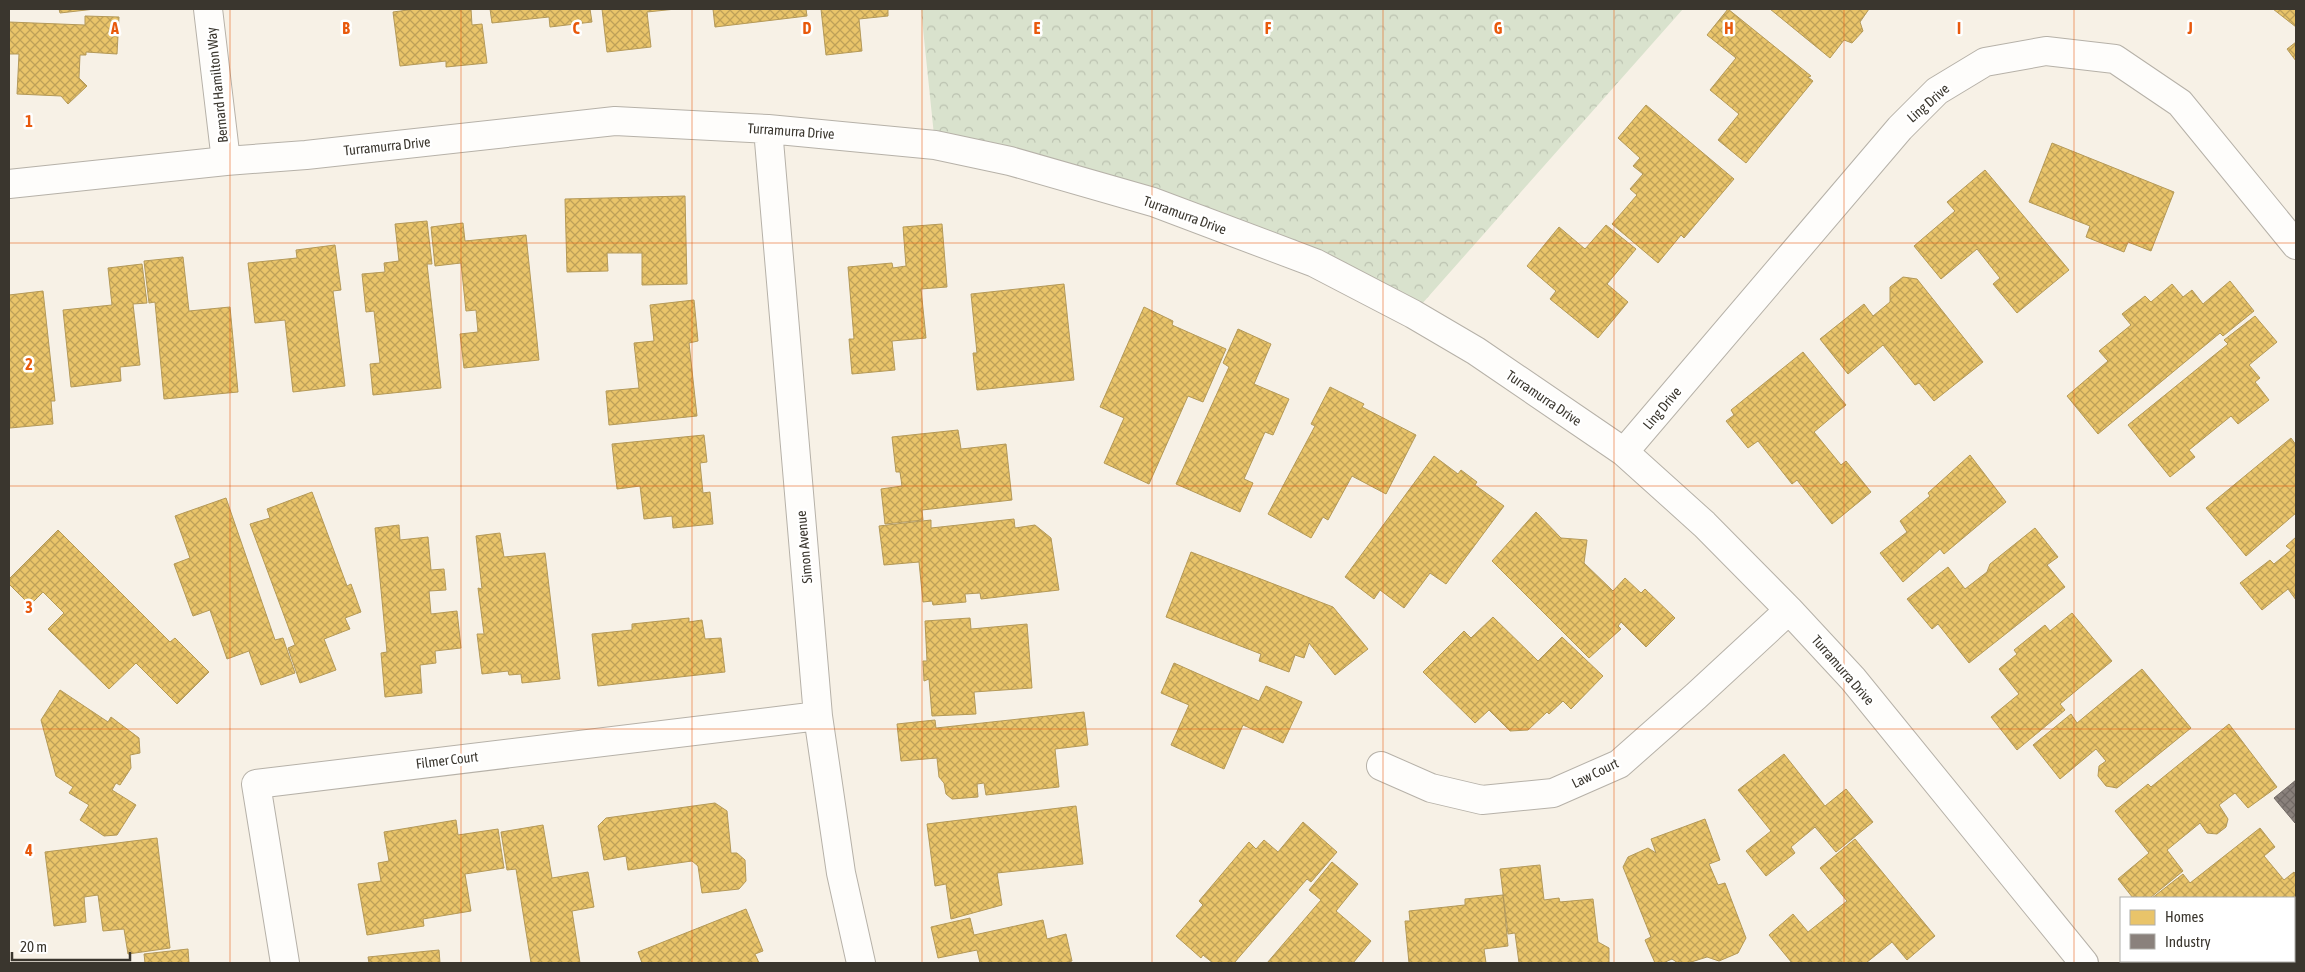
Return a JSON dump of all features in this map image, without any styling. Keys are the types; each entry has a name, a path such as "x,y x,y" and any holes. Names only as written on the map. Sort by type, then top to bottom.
{"street":[{"name":"Bernard Hamilton Way","path":"208,9 226,161"},
{"name":"Ling Drive","path":"1624,452 1900,128 1937,91 1985,62 2046,51 2115,60 2180,103 2296,245"},
{"name":"Turramurra Drive","path":"9,184 226,161 326,153 615,121 768,129 935,145 1010,161 1171,209 1314,263 1413,314 1476,351 1624,452 1704,524 1789,610 1853,679 2084,963"},
{"name":"Simon Avenue","path":"768,129 818,716 841,873 861,963"},
{"name":"Law Court","path":"1381,766 1431,788 1482,800 1552,793 1618,764 1696,696 1789,610"},
{"name":"Filmer Court","path":"285,963 256,784 818,716"}],"green space":[{"path":"921,9 1683,9 1413,314 1315,263 935,145"}],"building: Homes":[{"path":"59,9 95,9 60,13"},
{"path":"415,9 471,9 472,25 482,24 487,63 446,67 446,61 400,66 393,12"},
{"path":"490,9 590,9 592,22 550,27 549,17 492,23"},
{"path":"602,9 676,9 647,12 651,47 607,52"},
{"path":"713,9 806,9 807,16 715,27"},
{"path":"821,9 888,9 888,16 859,19 862,51 826,55"},
{"path":"1728,9 1811,76 1808,77 1813,81 1746,163 1718,140 1739,114 1710,90 1736,58 1707,35"},
{"path":"1770,9 1869,9 1860,22 1863,31 1852,43 1844,40 1830,58"},
{"path":"2273,9 2296,9 2296,27"},
{"path":"85,16 119,17 117,54 86,52 86,55 80,55 79,78 87,86 68,104 61,96 17,94 19,54 9,54 9,22 85,25"},
{"path":"2296,42 2296,61 2287,49"},
{"path":"1646,105 1734,179 1684,238 1681,235 1658,263 1612,224 1637,195 1630,189 1643,174 1633,166 1640,158 1618,138"},
{"path":"2052,143 2174,192 2151,251 2128,242 2124,252 2086,237 2090,226 2029,202"},
{"path":"1985,170 2069,270 2017,313 1993,284 2000,278 1977,249 1941,279 1914,246 1955,211 1947,202"},
{"path":"685,196 687,284 642,285 642,253 607,253 608,271 567,272 565,199"},
{"path":"427,221 432,264 427,264 441,388 373,395 370,364 380,363 374,311 366,312 362,274 385,272 384,263 399,261 395,224"},
{"path":"463,223 465,241 526,235 539,360 464,368 460,334 478,332 476,310 466,311 461,263 435,266 431,227"},
{"path":"942,224 947,287 921,289 926,338 892,341 895,370 852,374 849,339 854,339 848,267 892,263 893,268 906,266 903,227"},
{"path":"1606,225 1636,249 1607,284 1628,302 1598,338 1550,299 1556,291 1527,266 1559,227 1585,249"},
{"path":"335,245 341,290 333,291 345,386 293,392 285,320 255,323 248,263 297,258 296,250"},
{"path":"183,257 189,311 230,307 238,392 164,399 155,302 149,303 144,261"},
{"path":"142,264 147,303 133,304 140,365 120,367 121,381 71,387 63,310 112,305 108,268"},
{"path":"1903,277 1917,279 1983,362 1934,401 1919,383 1915,385 1883,345 1848,374 1820,339 1864,304 1873,316 1890,302 1890,287"},
{"path":"2230,281 2254,311 2223,336 2220,333 2098,434 2067,396 2108,361 2099,351 2131,325 2122,314 2145,296 2151,302 2172,284 2183,297 2192,290 2203,304"},
{"path":"1064,284 1074,380 977,390 973,353 977,353 971,294"},
{"path":"43,291 55,401 51,401 53,424 10,428 9,295"},
{"path":"694,300 698,341 689,343 697,416 609,425 606,391 639,388 634,343 654,341 650,305"},
{"path":"1144,307 1173,321 1172,325 1226,349 1203,402 1188,396 1149,484 1104,463 1124,418 1100,407"},
{"path":"2255,316 2277,342 2249,365 2260,378 2255,382 2269,400 2238,424 2231,416 2189,450 2195,457 2170,477 2128,425 2228,344 2224,340"},
{"path":"1238,329 1271,344 1254,384 1289,399 1273,435 1265,432 1244,479 1253,483 1240,512 1176,484 1229,367 1223,363"},
{"path":"1803,352 1846,405 1814,432 1841,465 1846,461 1871,492 1832,524 1797,480 1792,484 1758,441 1748,448 1726,421 1734,415 1731,410"},
{"path":"1330,387 1364,404 1362,407 1416,435 1386,494 1352,476 1328,520 1323,517 1311,538 1268,514 1315,426 1311,424"},
{"path":"958,430 961,449 1006,444 1012,500 922,510 923,520 885,524 881,489 902,486 900,472 896,472 892,437"},
{"path":"704,435 707,462 700,463 703,493 710,492 713,524 673,528 672,516 644,519 640,486 617,489 612,444"},
{"path":"2291,438 2296,445 2296,513 2246,556 2206,508"},
{"path":"1970,455 2006,502 1944,554 1940,549 1903,582 1880,553 1907,532 1900,521 1930,496 1928,493"},
{"path":"1434,456 1458,474 1461,470 1477,482 1475,485 1504,506 1446,584 1430,573 1404,608 1380,590 1374,599 1345,577"},
{"path":"312,492 347,586 351,584 361,612 345,618 350,629 324,639 336,670 300,683 288,648 295,645 250,524 270,518 267,509"},
{"path":"226,498 275,640 283,638 295,673 261,685 249,651 227,659 210,610 193,616 174,564 190,558 175,516"},
{"path":"1536,512 1561,538 1587,540 1584,563 1613,591 1625,578 1641,593 1645,589 1675,618 1646,647 1621,622 1618,626 1621,629 1589,658 1492,561"},
{"path":"1014,519 1015,528 1035,525 1051,538 1059,590 981,599 980,593 965,594 966,602 933,605 932,601 923,602 919,562 884,565 879,526 931,520 931,528"},
{"path":"399,525 400,540 428,537 431,570 444,569 446,590 429,591 431,614 457,611 461,648 435,651 436,663 420,665 422,693 385,697 381,653 387,652 375,528"},
{"path":"2035,528 2058,557 2047,565 2065,587 1969,663 1938,624 1932,629 1907,599 1948,567 1965,589 1987,572 1990,564"},
{"path":"58,530 170,642 175,638 209,672 177,704 136,663 109,689 48,629 64,613 43,592 30,605 9,584 9,579"},
{"path":"500,533 504,557 545,553 560,679 522,683 521,674 509,675 508,671 482,674 477,634 484,634 478,588 482,589 476,536"},
{"path":"2296,537 2296,600 2288,589 2262,610 2240,583 2270,560 2274,564 2291,550 2286,546"},
{"path":"1191,552 1333,607 1368,649 1335,675 1309,643 1304,658 1295,655 1289,672 1259,661 1261,654 1166,617"},
{"path":"2072,613 2112,661 2060,704 2065,710 2017,750 1991,717 2019,694 1999,669 2017,654 2014,650 2045,625 2050,631"},
{"path":"1493,617 1538,661 1562,637 1603,676 1571,709 1563,701 1549,714 1547,712 1528,730 1510,731 1489,710 1475,723 1423,672 1464,631 1471,638"},
{"path":"689,618 689,622 702,620 705,639 721,638 725,672 598,686 592,634 632,630 632,624"},
{"path":"970,618 971,629 1027,624 1032,688 974,692 976,714 932,716 929,679 924,681 923,661 927,661 925,621"},
{"path":"1174,663 1259,701 1266,686 1302,702 1283,743 1243,725 1224,769 1171,745 1189,705 1161,693"},
{"path":"2142,669 2191,728 2117,788 2106,786 2098,776 2099,766 2106,761 2096,749 2060,779 2033,745 2071,714 2077,723"},
{"path":"60,690 108,722 111,717 139,738 140,753 130,755 131,768 120,785 116,783 112,790 136,805 117,835 104,836 80,820 89,805 69,793 73,787 56,776 41,720"},
{"path":"1084,712 1088,745 1055,749 1059,787 986,795 984,783 977,784 978,797 952,799 946,794 944,783 939,777 937,758 901,761 897,724 935,720 936,728"},
{"path":"2229,724 2277,787 2248,808 2235,793 2219,805 2228,819 2226,827 2217,834 2207,833 2200,823 2167,850 2183,871 2151,897 2132,897 2118,879 2149,853 2115,811 2148,784 2151,787"},
{"path":"1784,754 1825,806 1846,789 1873,822 1836,852 1815,827 1791,847 1795,853 1766,876 1746,851 1771,831 1738,790"},
{"path":"715,803 727,811 731,853 737,853 745,860 746,881 739,889 702,893 698,866 692,861 628,870 626,856 604,860 598,826 606,818"},
{"path":"1076,806 1083,864 997,873 1002,905 951,919 946,884 935,886 927,824"},
{"path":"1705,819 1720,860 1709,864 1718,885 1725,883 1746,938 1738,953 1719,961 1707,957 1688,963 1678,963 1672,959 1663,963 1655,963 1645,940 1651,937 1623,867 1628,857 1648,848 1656,853 1651,839"},
{"path":"456,820 458,835 498,829 504,868 465,874 471,911 423,919 424,926 367,935 358,884 381,881 378,863 389,861 384,832"},
{"path":"1303,822 1337,852 1311,882 1307,879 1234,963 1213,963 1203,955 1201,958 1176,936 1203,905 1199,901 1249,842 1256,849 1264,840 1278,852"},
{"path":"543,825 552,878 588,872 594,907 572,911 580,963 531,963 516,869 507,870 501,832"},
{"path":"2260,828 2275,847 2264,856 2284,880 2294,872 2296,875 2296,897 2153,897 2183,874 2190,883"},
{"path":"157,838 170,948 128,954 124,929 103,931 98,895 84,897 86,922 54,926 45,852"},
{"path":"1855,839 1935,936 1907,960 1892,942 1866,963 1792,963 1769,935 1793,914 1808,932 1847,901 1820,868"},
{"path":"1332,862 1358,884 1336,911 1371,941 1353,963 1267,963 1321,900 1309,890"},
{"path":"1540,865 1544,900 1559,898 1560,902 1593,899 1598,942 1609,948 1609,963 1519,963 1515,933 1508,934 1500,869"},
{"path":"1503,895 1508,946 1484,949 1486,963 1409,963 1405,921 1410,921 1409,911 1465,905 1465,899"},
{"path":"746,909 763,951 755,954 759,963 642,963 638,952"},
{"path":"970,918 974,935 1043,920 1047,939 1066,934 1072,961 1064,963 980,963 977,950 938,958 931,927"},
{"path":"2295,931 2296,963 2256,963 2295,962"},
{"path":"188,949 189,963 145,963 144,954"},
{"path":"439,950 440,963 369,963 368,957"}],"building: Industry":[{"path":"2296,780 2296,823 2295,823 2274,798"}]}
